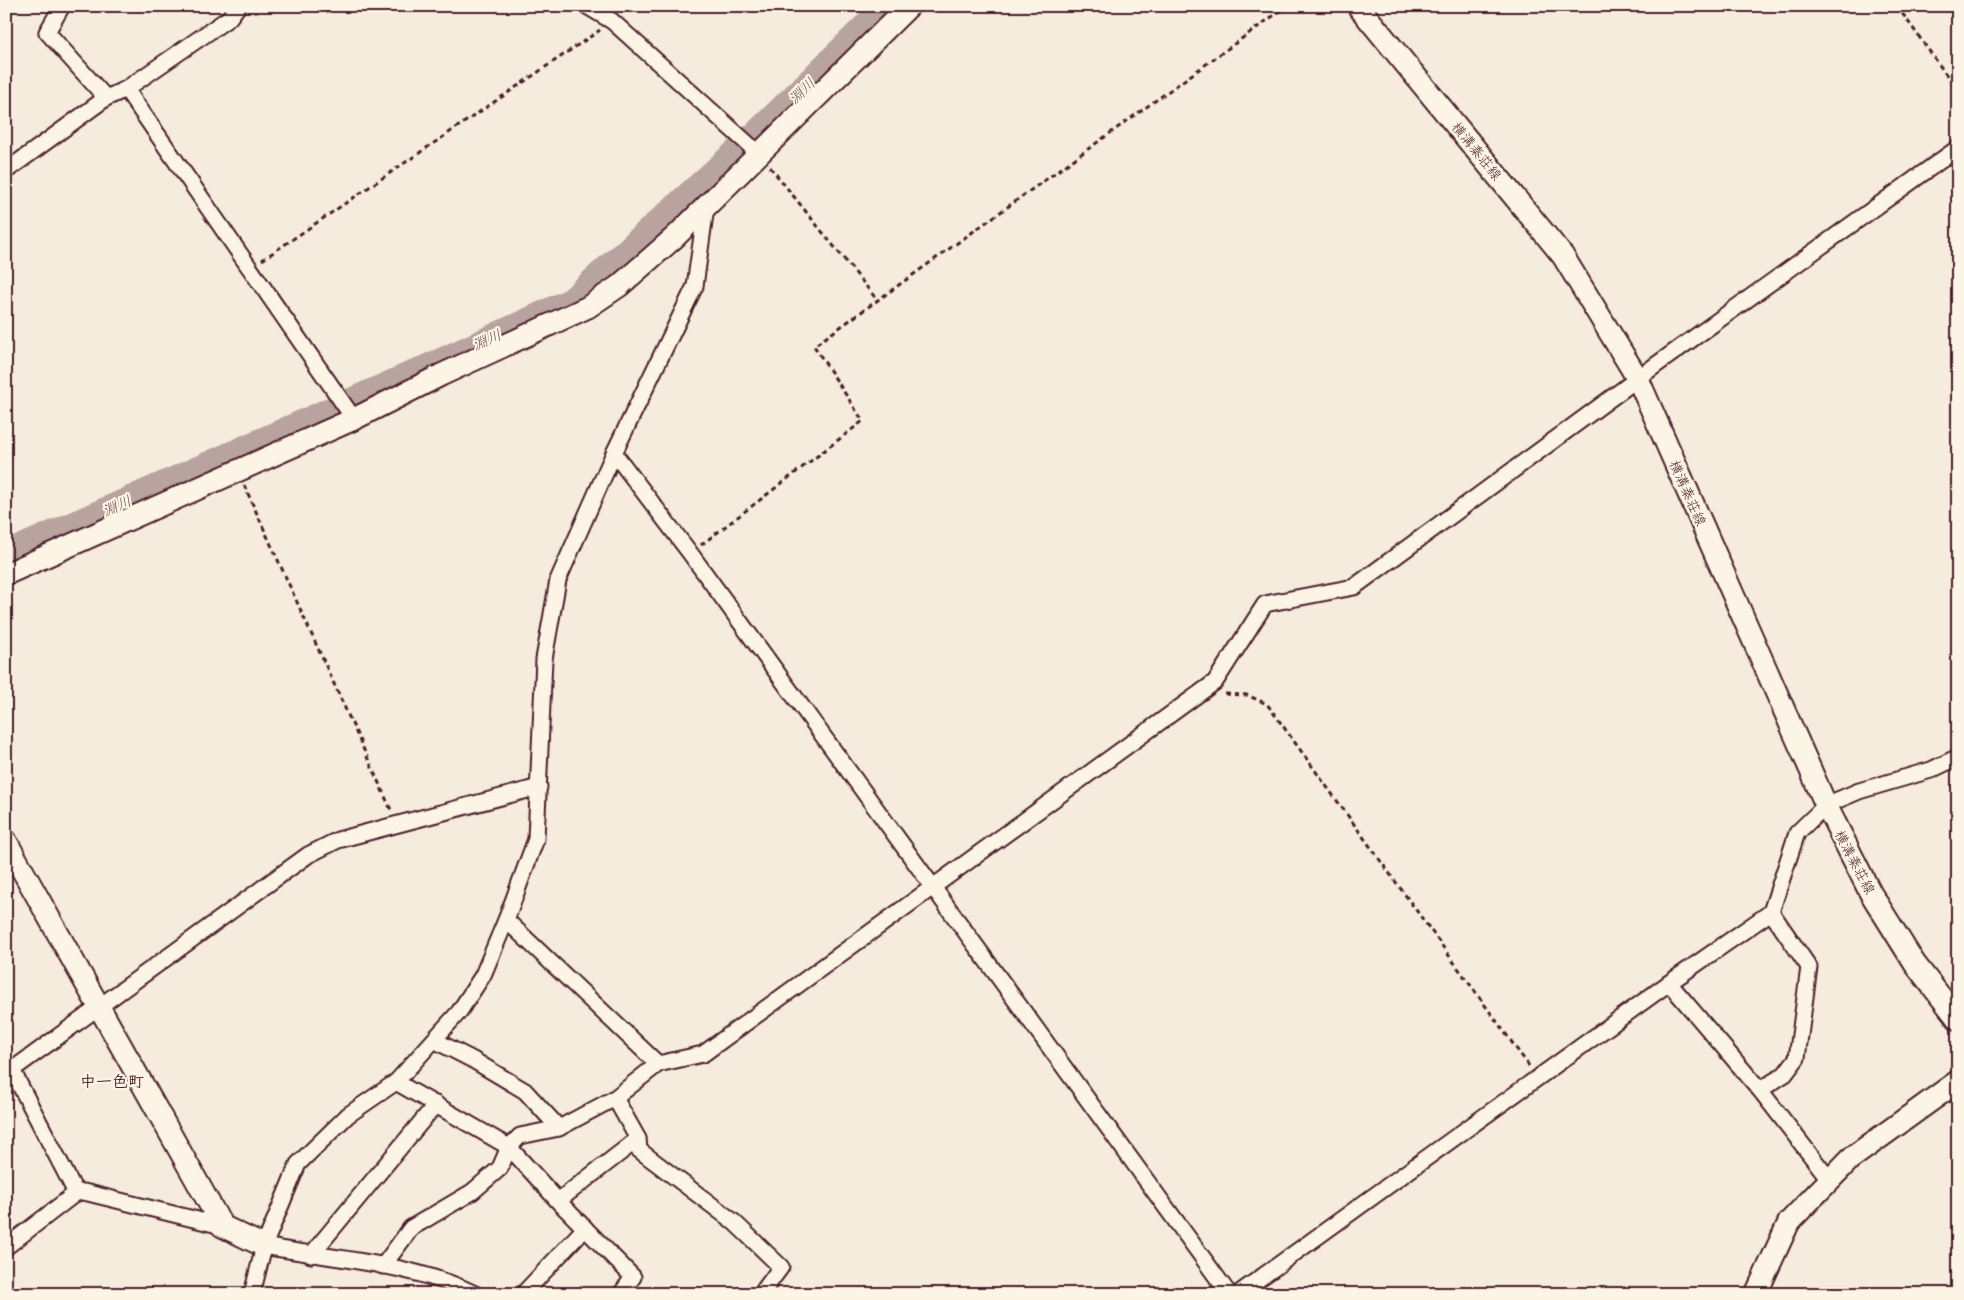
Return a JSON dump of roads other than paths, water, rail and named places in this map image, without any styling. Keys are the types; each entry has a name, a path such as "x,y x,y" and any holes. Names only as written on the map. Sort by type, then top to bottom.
{"street":[{"path":"62,6 47,32 106,98"},
{"path":"6,171 106,98 126,89 229,18 237,6"},
{"path":"587,6 612,21 758,153"},
{"path":"6,574 354,419 441,375 588,307 619,286 706,207 758,153 909,6"},
{"name":"横溝秦荘線","path":"1358,6 1563,256 1638,379 1826,805 1875,900 1915,964 1958,1019"},
{"path":"126,89 354,419"},
{"path":"383,1266 411,1228 472,1192 500,1168 509,1148 520,1136 558,1128 615,1098 658,1064 703,1054 1215,682 1265,604 1354,587 1958,148"},
{"path":"252,1294 264,1246 298,1164 348,1115 396,1082 459,1012 483,975 506,920 536,839 544,659 558,580 614,453 695,286 706,207"},
{"path":"614,453 690,552 931,887 1228,1294"},
{"path":"1238,1294 1669,982 1771,912 1797,833 1826,805 1859,791 1931,770 1958,758"},
{"path":"76,1193 12,1070 100,1008 308,855 338,840 539,787"},
{"path":"6,841 222,1226"},
{"path":"1760,1090 1785,1074 1798,1058 1809,967 1771,912"},
{"path":"506,920 658,1064"},
{"path":"1669,982 1760,1090 1830,1179"},
{"path":"434,1040 473,1060 525,1091 558,1128"},
{"path":"1756,1294 1789,1222 1850,1159 1958,1081"},
{"path":"396,1082 509,1148 633,1277 621,1294"},
{"path":"615,1098 638,1140 639,1150 734,1222 781,1267 762,1294"},
{"path":"311,1255 436,1104"},
{"path":"558,1201 638,1140"},
{"path":"6,1247 76,1193 84,1192 222,1226 264,1246 383,1266 454,1284 474,1294"},
{"path":"523,1294 585,1228"}],"waterway":[{"name":"淵川","path":"6,556 449,359 572,302 755,137 888,6"}],"district":[{"name":"中一色町","path":"112,1081"}]}
